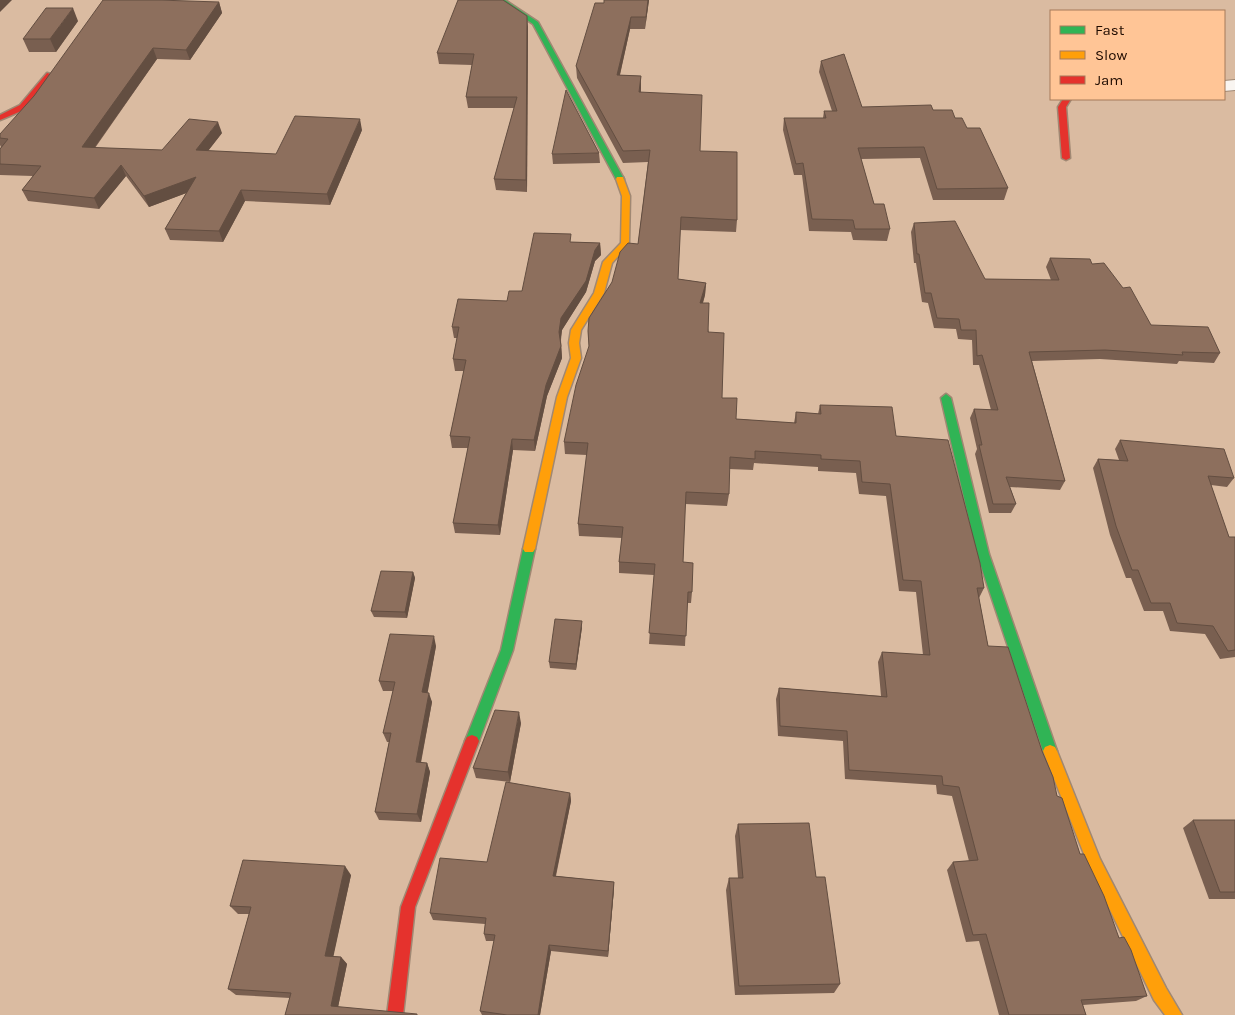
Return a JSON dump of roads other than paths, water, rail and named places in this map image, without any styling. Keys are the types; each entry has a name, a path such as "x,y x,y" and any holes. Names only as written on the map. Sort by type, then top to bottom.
{"street":[{"path":"395,1015 408,907 507,650 562,397 576,358 574,343 576,330 599,293 608,262 625,244 626,196 621,181 536,23 500,0"},
{"path":"0,118 18,111 31,102 59,63"},
{"path":"1066,100 1062,107 1066,158"},
{"path":"946,398 983,554 1050,752 1095,864 1160,994 1174,1015"}]}
